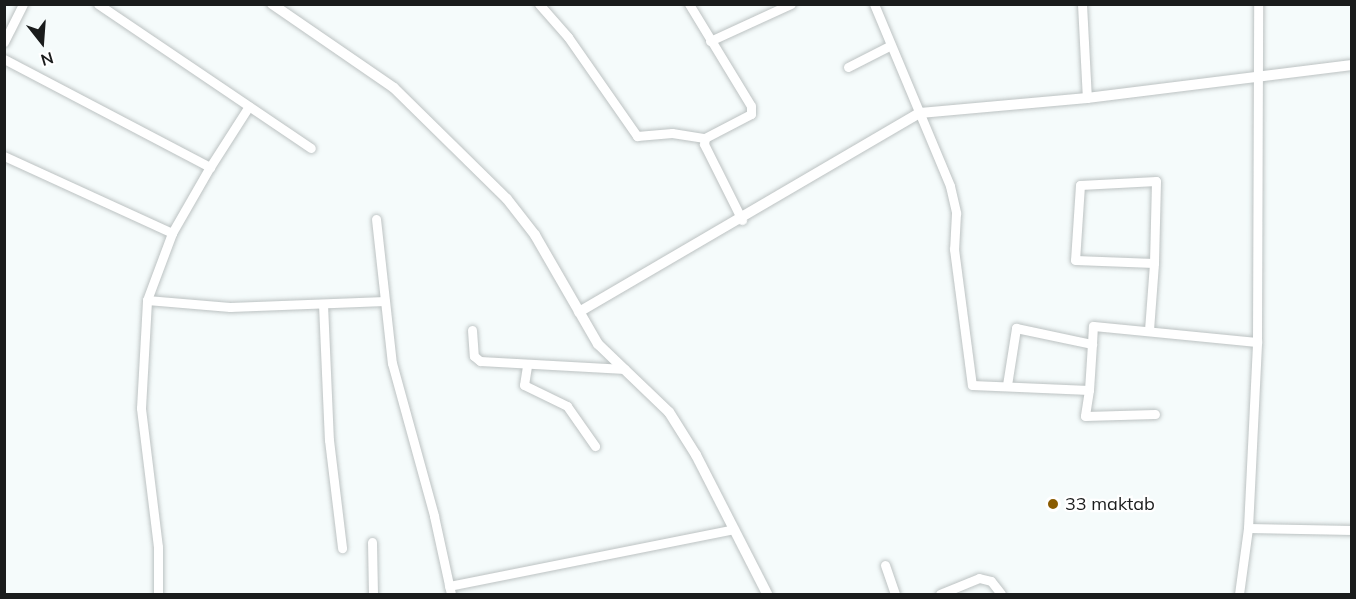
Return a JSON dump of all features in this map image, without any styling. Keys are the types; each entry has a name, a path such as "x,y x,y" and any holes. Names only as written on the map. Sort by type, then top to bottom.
{"street":[{"path":"4,42 23,4"},
{"path":"98,4 310,148"},
{"path":"272,4 394,88 507,199 535,235 598,344 669,412 696,455 766,594"},
{"path":"539,4 568,37 638,136 672,133 705,138 752,111 690,7 702,4"},
{"path":"710,41 791,4"},
{"path":"874,4 950,186 956,213 954,249 972,385 1089,390"},
{"path":"1082,4 1087,98"},
{"path":"1239,594 1248,528 1257,342 1258,4"},
{"path":"848,67 891,45"},
{"path":"4,59 210,167"},
{"path":"579,312 742,220 829,163 920,113 1087,98 1352,65"},
{"path":"158,594 158,547 141,408 147,300 172,233 249,106"},
{"path":"705,138 705,149 742,220"},
{"path":"4,156 172,233"},
{"path":"1149,330 1155,263 1156,181 1080,185 1076,260 1155,263"},
{"path":"376,219 392,363 450,590 733,529"},
{"path":"147,300 200,307 385,301"},
{"path":"322,304 329,440 342,548"},
{"path":"1155,414 1085,416 1093,326 1257,342"},
{"path":"1007,385 1017,328 1092,344"},
{"path":"472,330 478,360 527,366 625,369"},
{"path":"527,366 524,385 567,406 594,446"},
{"path":"1248,528 1352,530"},
{"path":"372,542 374,594"},
{"path":"885,565 895,594"},
{"path":"940,594 979,578 991,581 1001,594"}],"place":[{"name":"33 maktab","path":"1053,504"}]}
